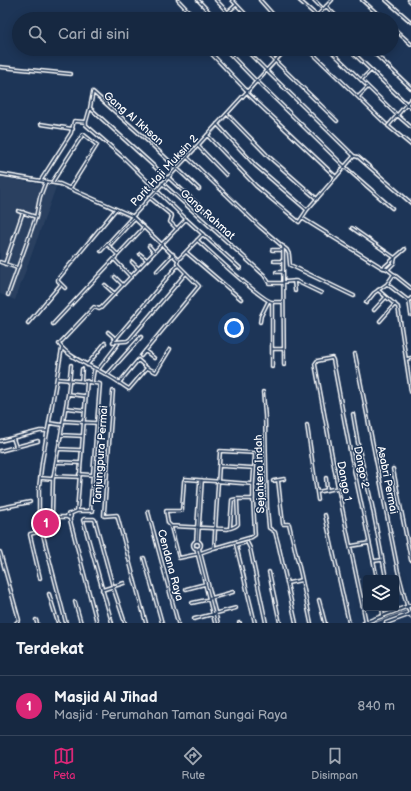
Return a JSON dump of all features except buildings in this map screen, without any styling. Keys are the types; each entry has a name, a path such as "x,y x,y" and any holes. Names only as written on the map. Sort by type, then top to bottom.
{"street":[{"path":"178,0 189,12"},
{"path":"198,0 209,12"},
{"path":"216,0 228,12 236,5"},
{"path":"232,0 243,12"},
{"path":"260,0 271,12"},
{"path":"299,0 312,12"},
{"path":"314,0 323,9"},
{"path":"320,12 332,0"},
{"path":"362,0 375,12"},
{"path":"386,0 411,22"},
{"path":"326,6 332,12"},
{"path":"399,33 411,44"},
{"path":"214,56 248,92 336,177"},
{"path":"232,56 345,167 392,208"},
{"path":"252,56 354,156 358,157 411,203"},
{"path":"270,56 337,121"},
{"name":"Parit Haji Muksin 2","path":"0,174 52,182 70,188 132,216 150,198 162,183 188,158 279,56"},
{"path":"315,56 386,124"},
{"path":"336,56 411,127"},
{"path":"356,56 411,108"},
{"path":"377,56 411,88"},
{"path":"0,67 71,74"},
{"path":"361,80 371,70"},
{"path":"358,97 368,87"},
{"name":"Gang Al Ikhsan","path":"90,108 93,92 199,189"},
{"path":"411,99 388,126 411,145"},
{"path":"211,217 90,108 86,125 124,158 186,219 240,268"},
{"path":"227,114 268,156 317,199"},
{"path":"41,180 73,129 75,121 86,122"},
{"path":"41,124 73,129"},
{"path":"217,124 260,170 307,210"},
{"path":"52,182 83,134 96,145 70,188"},
{"path":"208,135 256,186 299,222 307,210 354,156"},
{"path":"198,146 226,175"},
{"path":"188,158 259,226 289,252 289,263 291,265 354,296"},
{"path":"8,295 36,217 40,197 46,181"},
{"name":"Gang Rahmat","path":"162,183 265,276 269,283 283,282"},
{"path":"150,198 172,216 170,222 177,229"},
{"path":"66,288 58,281 58,279 116,209"},
{"path":"18,211 36,217"},
{"path":"5,264 23,212"},
{"path":"101,251 132,216 178,260 178,266 113,342 127,341 130,339 186,273"},
{"path":"111,244 135,218"},
{"path":"302,218 394,274 411,288"},
{"path":"147,368 129,389 107,375 87,365 62,348 59,344 90,310 95,307 99,309 115,294 186,219"},
{"path":"53,324 144,227"},
{"path":"352,228 395,260"},
{"path":"178,260 203,234"},
{"path":"197,240 268,302 283,302"},
{"path":"107,244 118,254"},
{"path":"149,246 155,252"},
{"path":"283,246 284,365"},
{"path":"387,270 405,249"},
{"path":"272,250 283,250"},
{"path":"186,252 241,299"},
{"path":"140,254 147,260"},
{"path":"157,271 173,254"},
{"path":"114,259 131,277"},
{"path":"383,268 395,260"},
{"path":"274,261 283,261"},
{"path":"0,262 18,268"},
{"path":"132,262 138,268"},
{"path":"141,356 199,286 178,266"},
{"path":"276,272 283,272"},
{"path":"366,303 378,290 387,284 394,274"},
{"path":"115,277 123,285"},
{"path":"283,282 294,281 320,293"},
{"path":"294,281 295,291"},
{"path":"28,323 61,284"},
{"path":"387,284 409,301"},
{"path":"105,285 115,294"},
{"path":"378,290 398,306 411,392"},
{"path":"374,310 386,297"},
{"path":"411,298 409,301 411,315"},
{"path":"260,322 261,316 268,302"},
{"path":"272,302 272,367"},
{"path":"380,321 395,304"},
{"path":"108,332 116,339"},
{"path":"107,375 141,337"},
{"path":"87,365 105,343"},
{"path":"98,370 118,344"},
{"path":"62,348 40,478 39,517 64,516 69,518"},
{"path":"119,382 138,360 147,368 156,372 170,349"},
{"path":"272,349 283,349"},
{"path":"145,351 154,358"},
{"name":"Asabri Permai","path":"355,354 398,571 407,608 410,614"},
{"name":"Dango 1","path":"333,360 332,358 317,361 315,363 338,488 366,623"},
{"path":"406,359 411,358"},
{"name":"Dango 2","path":"333,360 350,451 376,575"},
{"path":"52,516 53,479 64,421 71,365"},
{"path":"81,380 82,369"},
{"path":"92,382 94,370"},
{"path":"57,379 81,380 100,384 96,423 91,511 76,511 64,516"},
{"path":"76,511 87,382"},
{"name":"Tanjungpura Permai","path":"113,391 104,516 117,515 146,623"},
{"name":"Sejahtera Indah","path":"263,392 269,525 270,529 275,534 296,623"},
{"path":"68,394 86,396"},
{"path":"66,408 84,410"},
{"path":"353,414 359,450 372,505 385,575"},
{"path":"64,421 96,423"},
{"path":"49,423 63,425"},
{"path":"307,425 318,500"},
{"path":"0,441 40,431 47,431"},
{"path":"61,435 82,436"},
{"path":"13,438 16,447"},
{"path":"0,451 38,441"},
{"path":"58,449 81,450"},
{"path":"214,548 215,528 218,481 219,466 219,452 222,450 254,453 253,499 255,536 245,540 179,558 168,523 166,511 182,510 184,480 185,479 218,481 253,484"},
{"path":"350,451 359,450"},
{"path":"56,462 80,463"},
{"path":"219,466 254,468"},
{"path":"393,469 411,560"},
{"path":"54,476 93,475"},
{"path":"40,478 53,479"},
{"path":"326,478 327,490"},
{"path":"273,481 284,479"},
{"path":"199,553 193,545 197,541 201,480"},
{"path":"278,480 284,524 289,524 311,623"},
{"path":"317,492 338,488"},
{"path":"230,528 232,500 237,498 253,499"},
{"path":"170,526 230,528 238,524 237,498"},
{"path":"0,508 30,502"},
{"name":"Cendana Raya","path":"148,511 178,623"},
{"path":"67,514 97,623"},
{"path":"69,518 70,514"},
{"path":"325,514 349,623"},
{"path":"112,623 83,520 84,518 95,520 125,623"},
{"path":"42,526 42,531 66,623"},
{"path":"40,578 30,534 42,531"},
{"path":"197,541 201,544 199,553 217,623"},
{"path":"255,623 236,545 247,542 250,548 266,623"},
{"path":"351,546 369,543"},
{"path":"0,552 18,620 16,623"},
{"path":"144,558 162,623"},
{"path":"374,561 382,560"},
{"path":"268,572 280,623"},
{"path":"288,584 302,580"},
{"path":"102,590 124,583"},
{"path":"186,589 207,584"},
{"path":"192,603 233,592"},
{"path":"49,594 58,623"},
{"path":"319,600 325,623"},
{"path":"75,602 81,623"},
{"path":"366,623 407,608 411,605"},
{"path":"194,619 236,608"},
{"path":"382,611 383,616"},
{"path":"386,623 410,614"}],"shaded area":[{"path":"0,177 56,187 15,300 0,294"}],"waterway":[{"path":"323,12 334,0"},
{"path":"269,71 283,56"},
{"path":"249,93 257,83"},
{"path":"229,114 247,94"},
{"path":"220,125 228,116"},
{"path":"210,136 218,127"},
{"path":"190,157 207,138"},
{"path":"179,168 188,159"},
{"path":"0,176 62,186 132,219 178,170"},
{"path":"374,623 411,609"}],"place":[{"name":"Masjid Al Jihad","path":"46,523"}]}
